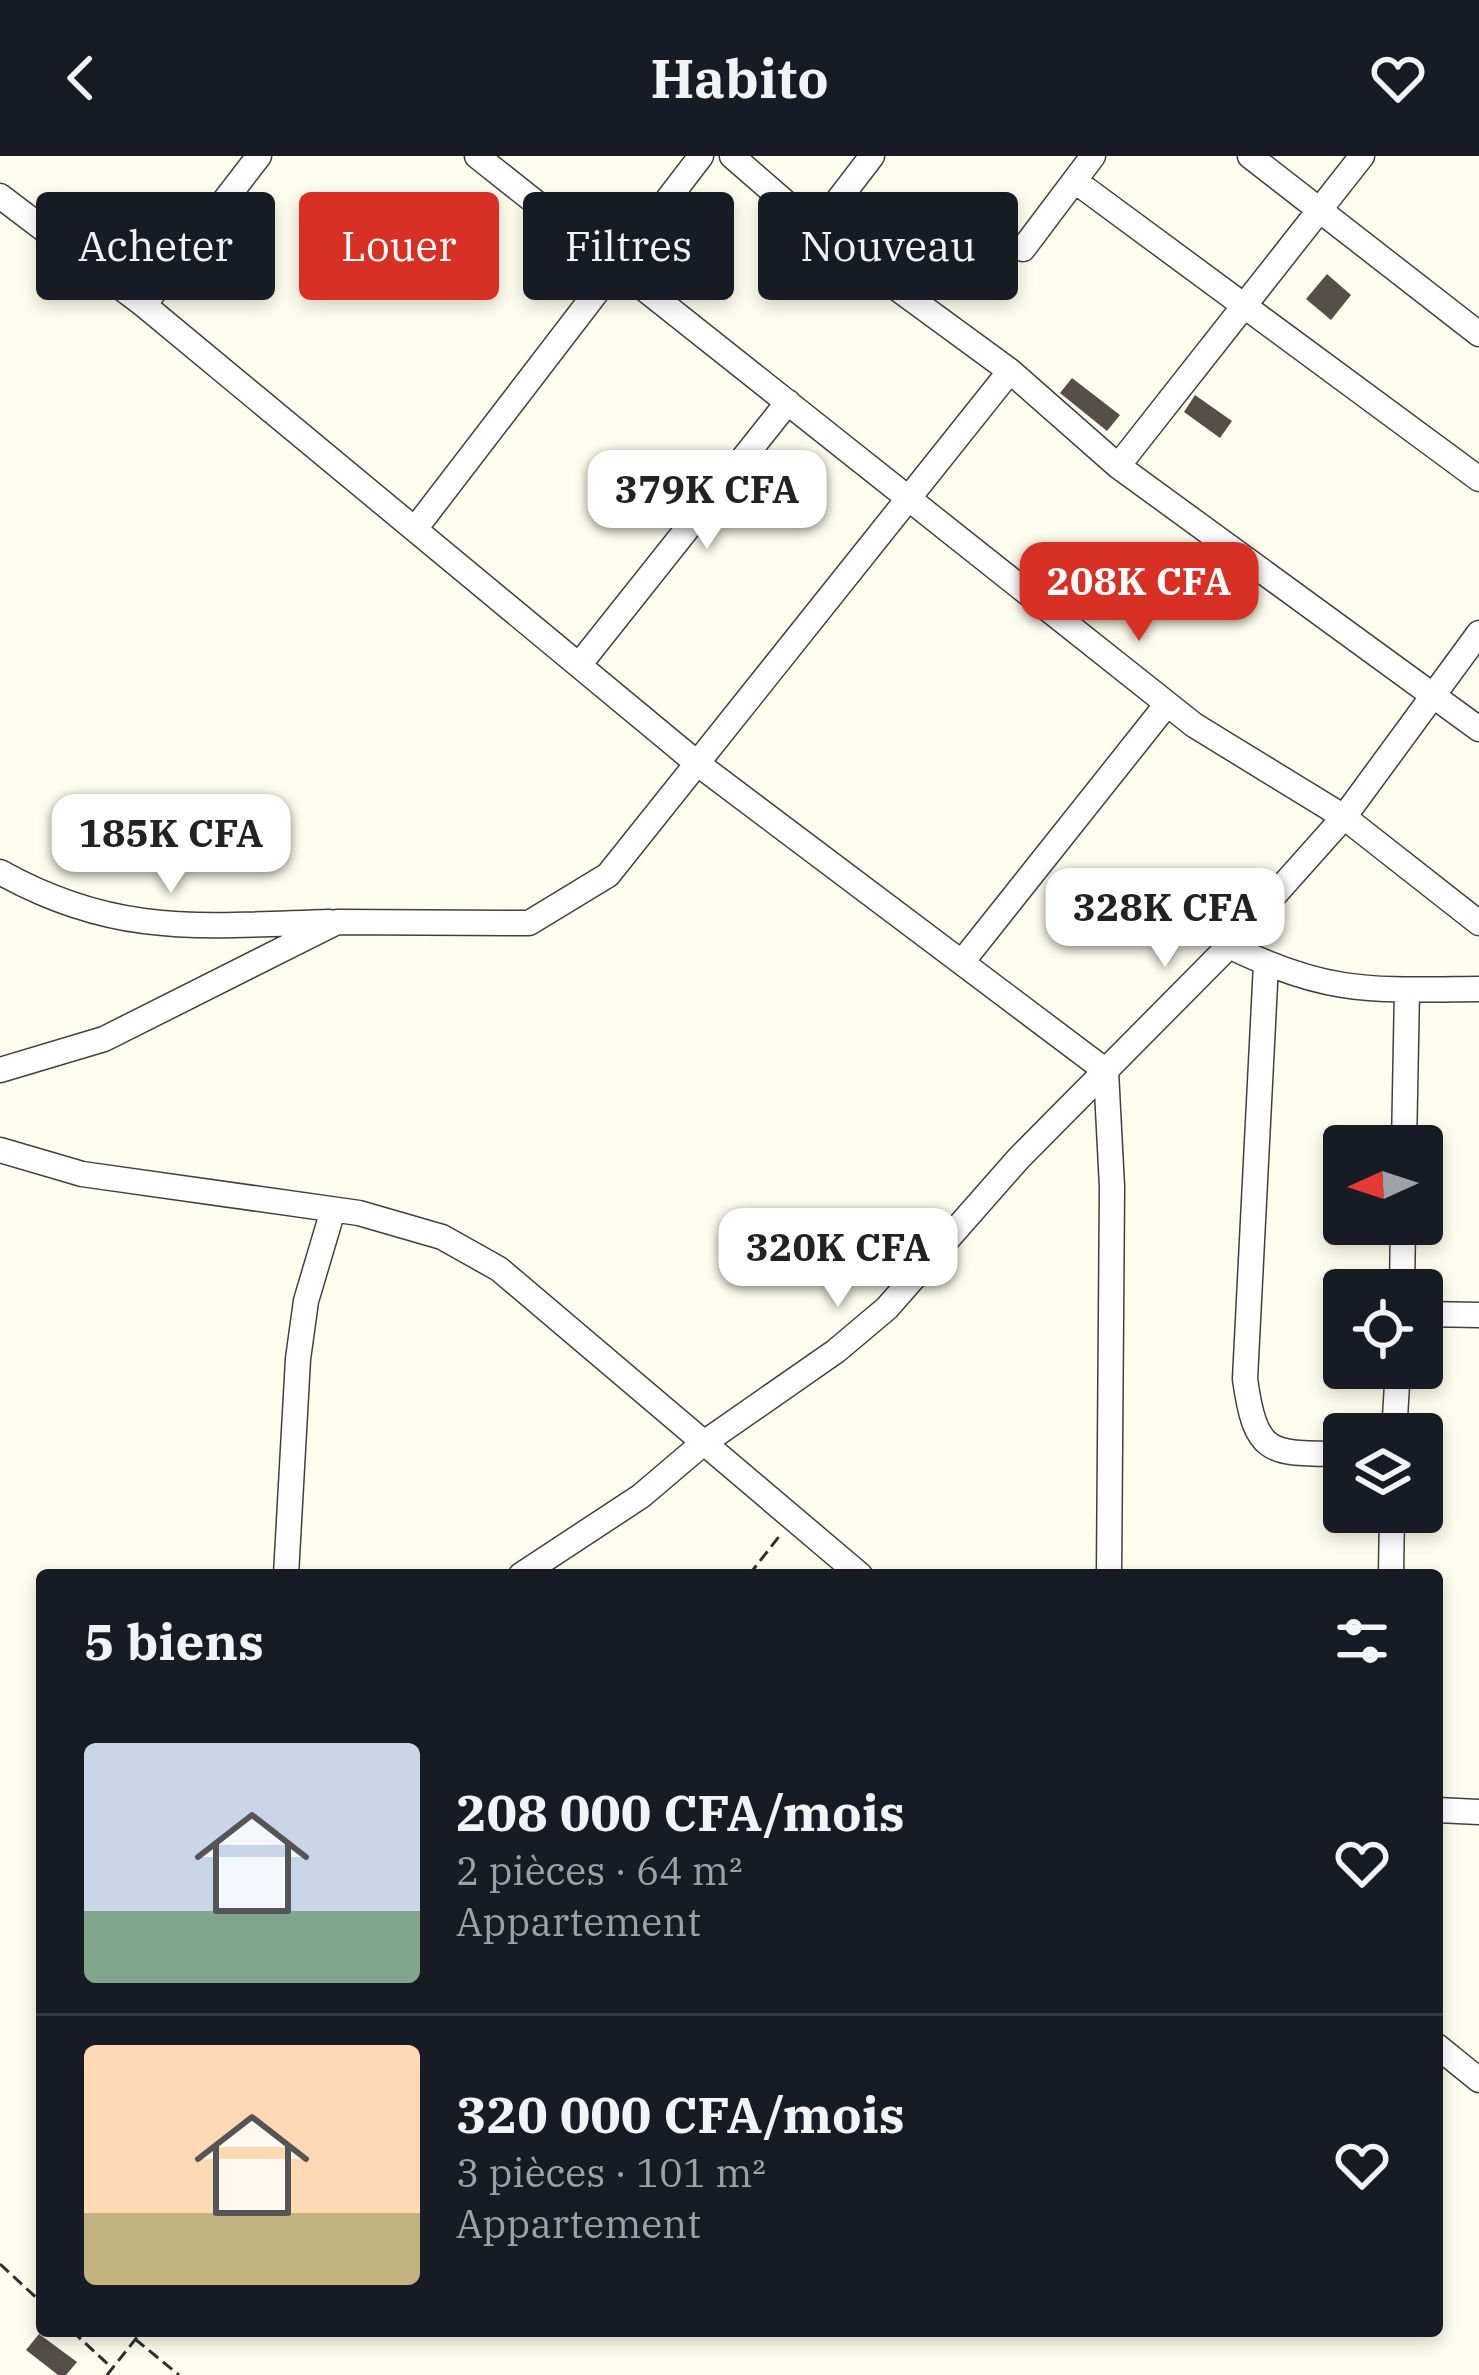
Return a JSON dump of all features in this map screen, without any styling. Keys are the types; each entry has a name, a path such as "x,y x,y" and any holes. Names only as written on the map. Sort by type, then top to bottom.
{"street":[{"path":"144,305 259,156"},
{"path":"477,156 523,193"},
{"path":"673,192 701,156"},
{"path":"732,156 773,192"},
{"path":"844,192 872,156"},
{"path":"1023,249 1093,156"},
{"path":"1250,156 1475,323"},
{"path":"1118,466 1361,156"},
{"path":"1075,181 1479,478"},
{"path":"0,196 144,305 698,764 1106,1071 1112,1187 1108,1569"},
{"path":"415,529 591,300"},
{"path":"658,300 1167,704 1344,818 1479,923"},
{"path":"913,300 1010,371 1118,466 1479,729"},
{"path":"0,872 41,895 122,921 176,927 529,922 608,875 912,500 1010,371"},
{"path":"579,665 788,402"},
{"path":"530,1569 641,1496 701,1445 836,1351 886,1308 941,1242 1229,946 1344,818 1479,633"},
{"path":"962,962 1167,704"},
{"path":"0,1070 104,1039 337,922"},
{"path":"1229,946 1292,977 1346,989 1479,988"},
{"path":"1266,964 1245,1379 1256,1436 1269,1448 1323,1452"},
{"path":"1404,1125 1407,990"},
{"path":"0,1150 82,1174 333,1210 442,1238 499,1269 853,1569"},
{"path":"286,1569 298,1359 306,1301 333,1210"},
{"path":"1443,1314 1479,1315"},
{"path":"1391,1569 1392,1533"},
{"path":"1443,1810 1479,1812"},
{"path":"1443,2051 1479,2080"}],"path":[{"path":"753,1569 792,1520"},
{"path":"0,2264 36,2297"},
{"path":"78,2337 112,2368"},
{"path":"107,2375 135,2339 179,2375"}],"building":[{"path":"1327,274 1351,295 1331,320 1306,299"},
{"path":"1072,378 1120,415 1107,431 1060,393"},
{"path":"1195,395 1232,421 1220,438 1184,412"},
{"path":"37,2337 43,2337 77,2362 66,2375 58,2375 26,2350"}]}
